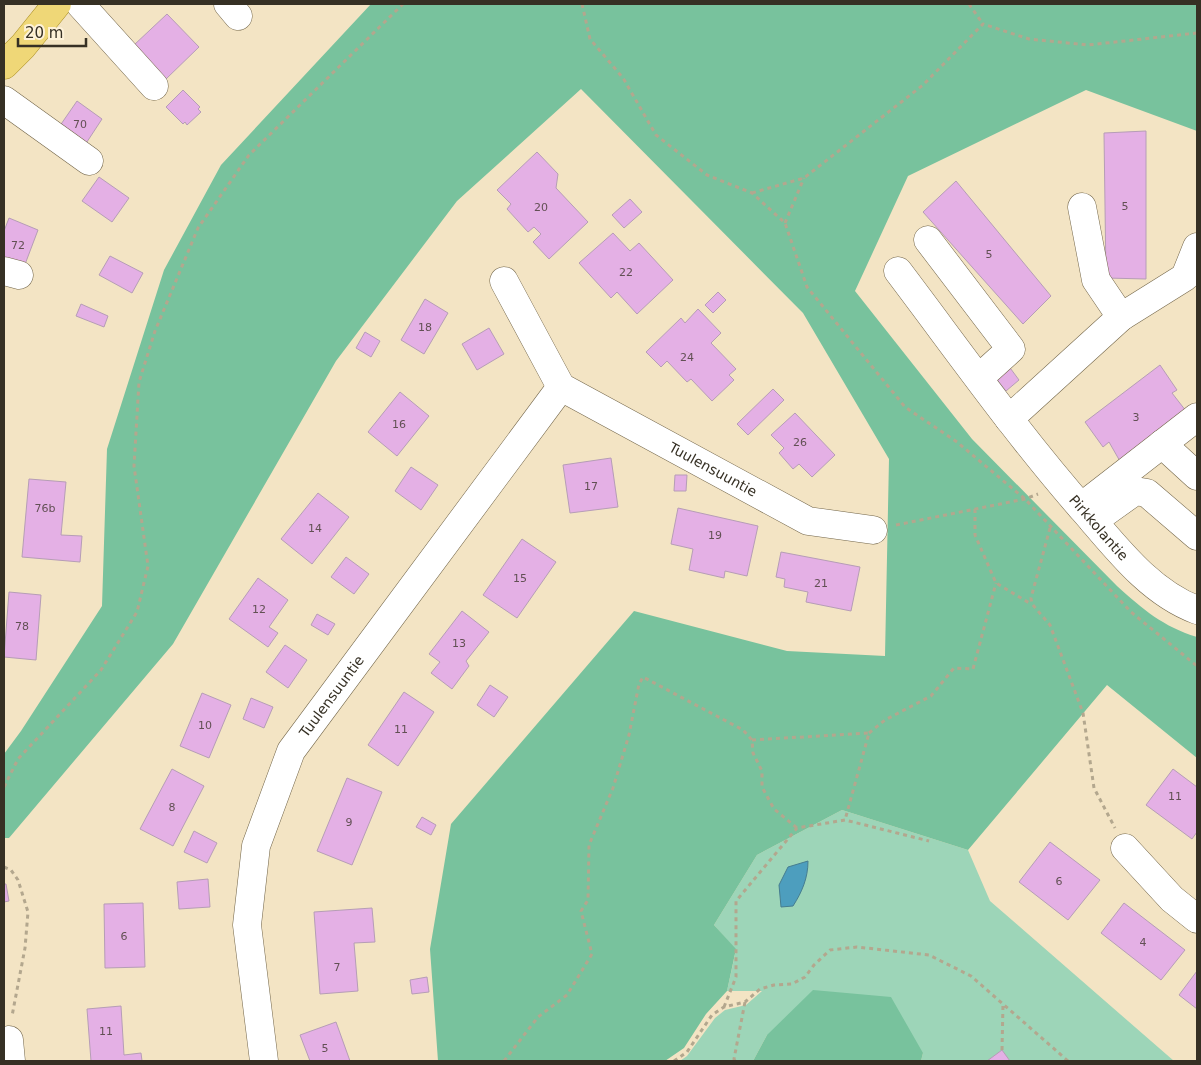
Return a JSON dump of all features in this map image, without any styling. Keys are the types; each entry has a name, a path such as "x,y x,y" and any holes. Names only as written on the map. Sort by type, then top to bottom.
{"main road":[{"path":"4,43 9,32 48,4"},
{"path":"4,65 23,46 57,4"}],"street":[{"path":"80,4 154,86"},
{"path":"4,100 89,161"},
{"path":"1082,207 1096,280 1121,317"},
{"path":"928,240 1011,349 978,378"},
{"path":"1013,423 1121,317 1185,277 1197,247"},
{"name":"Pirkkolantie","path":"898,271 1013,423 1128,561 1157,586 1186,606 1197,610"},
{"path":"504,281 561,386"},
{"name":"Tuulensuuntie","path":"264,1061 247,925 256,846 291,751 561,386 808,521 873,530"},
{"path":"1087,514 1162,444 1197,417"},
{"path":"1162,444 1197,476"},
{"path":"1087,514 1135,490 1147,493 1197,536"},
{"path":"1125,848 1172,899 1197,919"}],"path":[{"path":"4,787 18,760 101,670 137,612 148,566 134,466 139,382 155,331 198,228 249,156 403,4"},
{"path":"582,4 590,38 623,78 656,135 707,175 752,193 785,223 807,287 904,407 957,442 1025,499 1131,612 1197,666"},
{"path":"969,4 983,24 1029,38 1088,44 1197,33"},
{"path":"752,193 804,178 923,85 983,24"},
{"path":"785,223 804,178"},
{"path":"873,530 1025,499"},
{"path":"975,509 975,535 996,583 1032,604 1050,625 1083,714 1094,788 1125,848"},
{"path":"1032,604 1030,598 1050,527"},
{"path":"845,820 869,733 885,720 931,696 954,668 973,669 996,583"},
{"path":"504,1061 538,1017 567,995 592,954 581,911 588,900 589,845 613,788 629,735 639,684 643,677 743,730 752,740 753,753 762,772 762,787 774,809 797,828"},
{"path":"752,740 869,733"},
{"path":"724,1007 736,977 736,901 797,828 845,820 929,841"},
{"path":"4,867 11,870 18,880 28,912 16,992 10,1051"},
{"path":"674,1061 687,1052 712,1015 724,1007 745,1002 760,989 774,985 792,984 805,978 814,965 830,950 857,947 929,955 971,976 1068,1061"},
{"path":"735,1061 745,1002"},
{"path":"1002,1050 1003,1004"}],"green space":[{"path":"371,4 1197,4 1197,131 1086,90 908,176 855,291 972,439 1117,586 1136,603 1163,622 1197,637 1197,758 1107,685 968,850 842,810 757,855 714,925 736,949 727,991 706,1014 684,1048 665,1061 438,1061 430,949 451,824 634,611 787,651 885,656 889,459 803,313 581,89 457,201 336,361 173,644 9,838 4,838 4,754 102,606 107,449 164,270 221,165"},
{"path":"842,810 968,850 990,901 1174,1061 921,1061 923,1053 767,1035 753,1061 680,1061 687,1056 715,1018 725,1010 746,1005 762,991 727,991 736,950 714,925 757,855"},
{"path":"813,990 891,997 923,1053 921,1061 753,1061 767,1035"}],"water":[{"path":"808,861 806,879 796,901 793,906 781,907 779,885 788,867"}],"building":[{"path":"167,14 199,47 166,79 134,45"},
{"path":"183,90 200,107 198,109 201,112 187,125 185,122 183,124 166,107"},
{"path":"77,101 102,119 83,148 57,130"},
{"path":"1146,131 1146,279 1106,278 1104,133"},
{"path":"537,152 558,174 556,188 588,222 549,259 533,242 541,234 534,227 528,232 507,209 511,204 497,190"},
{"path":"99,177 129,198 112,222 82,201"},
{"path":"956,181 1051,296 1023,324 923,212"},
{"path":"630,199 642,212 624,228 612,215"},
{"path":"9,218 38,230 24,267 4,259 4,231"},
{"path":"613,233 630,251 639,243 673,280 637,314 617,292 611,298 579,263"},
{"path":"110,256 143,273 132,293 99,275"},
{"path":"718,292 726,300 713,313 705,305"},
{"path":"425,299 448,313 424,354 401,340"},
{"path":"81,304 108,316 104,327 76,316"},
{"path":"698,309 721,333 711,343 736,369 729,375 734,380 712,401 691,379 687,382 667,361 661,367 646,352 681,318 685,323"},
{"path":"489,328 504,354 477,370 462,344"},
{"path":"365,332 380,341 371,357 356,348"},
{"path":"1005,361 1019,380 1006,391 991,372"},
{"path":"1160,365 1177,390 1172,393 1186,411 1121,463 1109,442 1103,447 1085,422"},
{"path":"773,389 784,400 748,435 737,424"},
{"path":"400,392 429,416 397,456 368,432"},
{"path":"795,413 835,455 812,477 799,464 793,469 779,453 784,448 771,435"},
{"path":"611,458 618,507 570,513 563,465"},
{"path":"411,467 438,485 421,510 395,491"},
{"path":"675,475 687,475 686,491 674,491"},
{"path":"29,479 66,482 61,535 82,536 80,562 22,557"},
{"path":"318,493 349,517 312,564 281,539"},
{"path":"678,508 758,526 747,576 725,571 724,578 689,570 693,549 671,544"},
{"path":"522,539 556,562 517,618 483,595"},
{"path":"781,552 860,567 851,611 806,602 808,592 784,587 785,579 776,577"},
{"path":"346,557 369,574 354,594 331,577"},
{"path":"258,578 288,600 269,627 278,633 268,647 229,619"},
{"path":"9,592 41,595 36,660 4,657"},
{"path":"462,611 489,632 466,661 469,666 452,689 431,673 440,662 429,654"},
{"path":"317,614 335,624 328,635 311,625"},
{"path":"285,645 307,660 288,688 266,672"},
{"path":"490,685 508,697 494,717 477,705"},
{"path":"404,692 434,712 398,766 368,745"},
{"path":"202,693 231,705 209,758 180,746"},
{"path":"251,698 273,707 264,728 243,719"},
{"path":"172,769 204,786 173,846 140,829"},
{"path":"1173,769 1197,787 1197,832 1192,839 1146,805"},
{"path":"347,778 382,792 352,865 317,851"},
{"path":"422,817 436,825 431,835 416,827"},
{"path":"194,831 217,843 207,863 184,852"},
{"path":"1050,842 1100,880 1068,920 1019,882"},
{"path":"208,879 210,907 179,909 177,882"},
{"path":"4,884 6,884 9,901 4,902"},
{"path":"143,903 145,967 105,968 104,904"},
{"path":"1124,903 1185,950 1161,980 1101,933"},
{"path":"372,908 375,942 354,943 358,991 320,994 314,912"},
{"path":"1197,971 1197,1009 1179,995"},
{"path":"427,977 429,992 412,994 410,980"},
{"path":"121,1006 124,1055 141,1053 142,1061 91,1061 87,1009"},
{"path":"336,1022 350,1061 310,1061 300,1035"},
{"path":"1002,1050 1010,1061 987,1061"}]}
